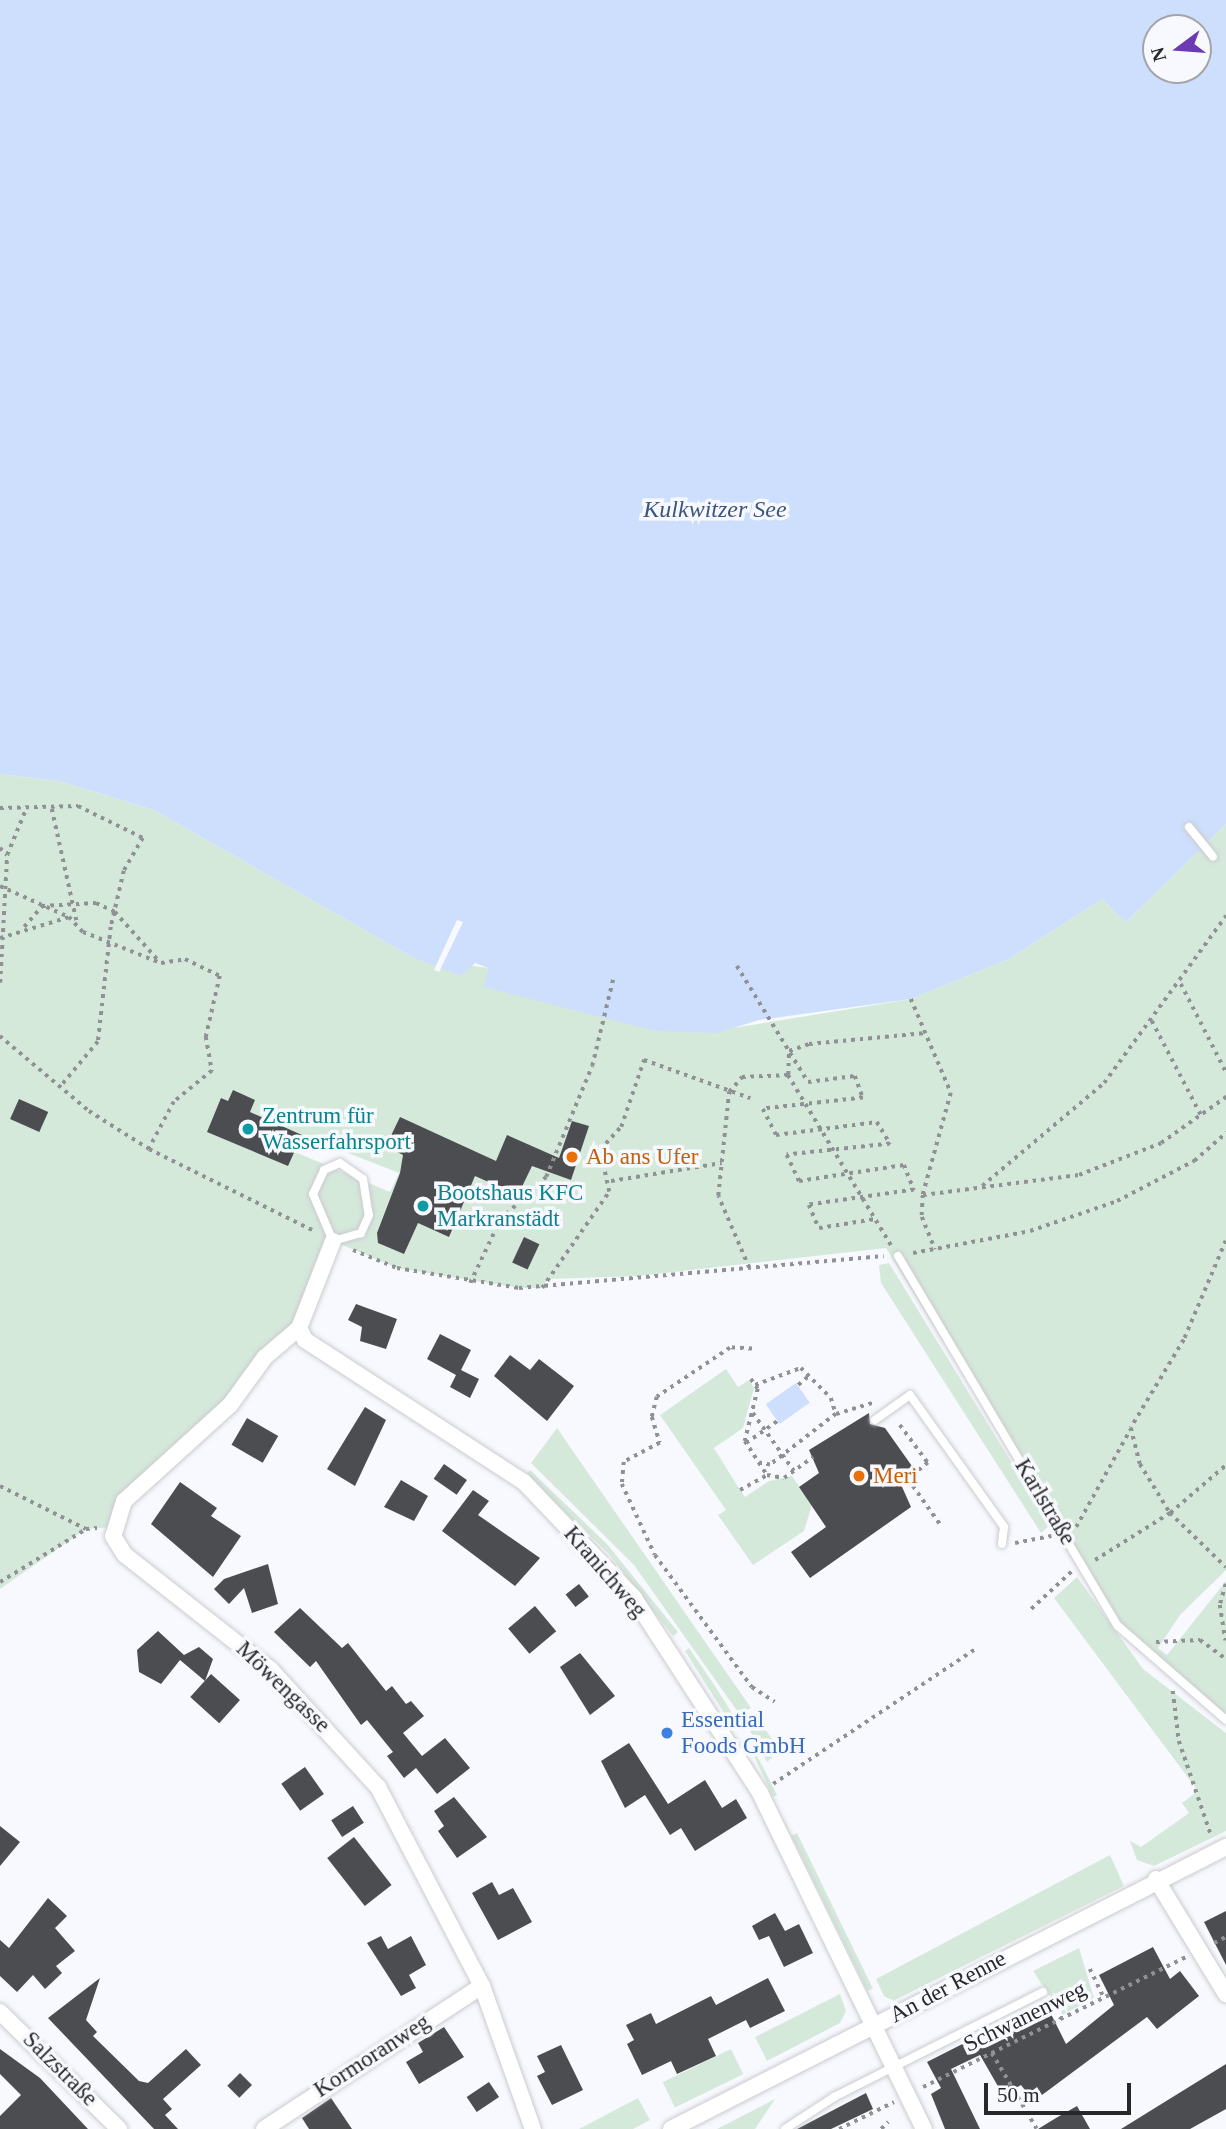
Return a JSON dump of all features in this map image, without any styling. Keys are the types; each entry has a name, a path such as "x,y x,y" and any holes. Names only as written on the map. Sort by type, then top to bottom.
{"street":[{"path":"113,1527 124,1500 230,1405 265,1357 299,1328 333,1241"},
{"name":"Kranichweg","path":"299,1328 305,1340 524,1482 634,1598 760,1793 924,2129"},
{"name":"Möwengasse","path":"113,1527 125,1555 271,1670 378,1787 482,1986 533,2129"},
{"name":"An der Renne","path":"671,2129 1156,1879 1221,1849"},
{"path":"1156,1879 1226,1994"},
{"name":"Kormoranweg","path":"264,2129 482,1986"},
{"name":"Salzstraße","path":"0,2011 119,2129"}],"lane":[{"path":"1189,827 1213,857"},
{"path":"340,1163 363,1179 369,1215 360,1233 333,1241 313,1194 324,1170 340,1163"},
{"name":"Karlstraße","path":"898,1255 1118,1626 1146,1654 1226,1720"},
{"path":"875,1420 910,1395 1004,1527 1002,1544"},
{"path":"785,2129 894,2065 1043,1992"}],"path":[{"path":"0,807 52,809 78,806 143,838 124,871 110,943 97,1042 62,1086"},
{"path":"0,983 2,887 8,855 26,809"},
{"path":"52,809 77,902 77,923"},
{"path":"0,848 8,855"},
{"path":"0,868 6,866"},
{"path":"2,887 69,918 77,923 83,932 161,963 185,959 220,976 206,1037 212,1071 174,1102 149,1149"},
{"path":"3,937 24,927 42,906 77,902 115,912 161,963"},
{"path":"982,1186 1104,1083 1181,984 1226,916"},
{"path":"24,927 50,927 69,918"},
{"path":"737,966 808,1082 855,1076 863,1098 763,1109 776,1135 877,1122 890,1144 787,1155 799,1181 904,1165 914,1190 809,1205 819,1228 875,1219"},
{"path":"470,1283 500,1220 546,1177 592,1066 613,979"},
{"path":"1181,984 1226,1072"},
{"path":"911,999 951,1093 923,1195 922,1217 935,1250"},
{"path":"1152,1021 1202,1116"},
{"path":"789,1051 925,1033"},
{"path":"0,1036 62,1086 149,1149 333,1241 397,1268 470,1283 542,1288 935,1250 1030,1231 1117,1201 1194,1161 1226,1133"},
{"path":"789,1051 788,1074 898,1255"},
{"path":"611,1181 600,1150 621,1127 644,1060 751,1098"},
{"path":"748,1268 718,1196 729,1092 742,1077 788,1074"},
{"path":"923,1195 1079,1175 1161,1143 1226,1097"},
{"path":"542,1288 611,1181 722,1163"},
{"path":"1069,1541 1130,1428 1184,1340 1226,1241"},
{"path":"752,1349 730,1348 657,1397 652,1417 660,1443 624,1462 622,1484 655,1555 752,1687 775,1702"},
{"path":"755,1385 793,1367 810,1376 831,1398 836,1414"},
{"path":"798,1385 810,1376"},
{"path":"751,1378 755,1385 753,1413 746,1443 767,1475"},
{"path":"759,1463 770,1465 836,1414 879,1401 888,1411"},
{"path":"753,1413 794,1471"},
{"path":"746,1443 777,1421"},
{"path":"900,1425 928,1463 901,1483"},
{"path":"1130,1428 1140,1464 1170,1513 1226,1566"},
{"path":"740,1490 767,1475 784,1478 813,1457"},
{"path":"1031,1609 1083,1565 1170,1513 1226,1465"},
{"path":"908,1479 940,1524"},
{"path":"0,1486 86,1530"},
{"path":"0,1582 86,1530 113,1527"},
{"path":"1002,1544 1045,1540 1062,1530"},
{"path":"1226,1584 1220,1605 1226,1639"},
{"path":"1146,1654 1168,1637 1200,1640 1226,1659"},
{"path":"760,1793 954,1658 974,1650"},
{"path":"1170,1674 1179,1741 1221,1849"},
{"name":"Schwanenweg","path":"839,2129 1226,1937"},
{"path":"1090,1969 1104,1998"},
{"path":"992,2053 1037,2129"},
{"path":"881,2129 888,2122"}],"green space":[{"path":"0,774 59,781 154,810 412,957 488,968 485,987 618,1019 727,1029 911,999 1009,959 1102,899 1126,922 1226,824 1226,1570 1180,1615 1158,1648 1167,1655 1226,1581 1226,1720 1118,1626 886,1248 638,1276 548,1279 542,1288 519,1288 397,1268 333,1241 299,1328 230,1405 153,1472 113,1527 86,1529 0,1589","holes":["302,1135 399,1173 390,1192 295,1152"]},
{"path":"889,1263 1050,1525 1041,1533 881,1283 879,1265"},
{"path":"726,1369 738,1387 749,1380 754,1388 743,1428 714,1448 735,1482 745,1497 769,1481 792,1476 812,1505 804,1531 753,1565 718,1515 726,1510 660,1415"},
{"path":"557,1428 751,1708 740,1715 634,1565 531,1463"},
{"path":"530,1470 607,1544 678,1632 673,1636 608,1553 526,1475"},
{"path":"1077,1577 1143,1669 1226,1733 1226,1831 1154,1866 1137,1860 1130,1841 1141,1847 1189,1813 1182,1803 1198,1791 1054,1598"},
{"path":"689,1648 735,1718 726,1716 685,1651"},
{"path":"761,1723 780,1751 767,1762 750,1731"},
{"path":"745,1736 777,1795 773,1797"},
{"path":"797,1833 873,1988 867,1991 792,1836"},
{"path":"1110,1855 1124,1886 893,2001 884,1996 876,1979"},
{"path":"1079,1948 1094,1998 1062,2015 1033,1971"},
{"path":"840,1994 846,2011 840,2023 767,2061 755,2037"},
{"path":"731,2049 743,2074 675,2107 663,2082"},
{"path":"638,2098 650,2120 633,2129 579,2129"},
{"path":"775,2099 755,2129 717,2129"}],"water":[{"name":"Kulkwitzer See","path":"0,0 1226,0 1226,824 1126,922 1102,899 1009,959 911,999 759,1020 717,1033 656,1031 484,987 488,968 475,963 461,976 412,957 154,810 59,781 0,774"},
{"path":"796,1383 810,1403 779,1424 766,1404"}],"pier":[{"path":"457,920 463,922 439,972 434,970"}],"building":[{"name":"Zentrum für Wasserfahrsport","path":"233,1090 255,1100 250,1112 302,1135 288,1166 207,1132 221,1098 228,1101"},
{"path":"19,1099 48,1112 39,1132 10,1119"},
{"path":"400,1117 496,1161 507,1135 559,1158 572,1121 589,1126 571,1180 532,1166 518,1195 475,1176 449,1237 418,1223 404,1254 378,1243 377,1233 400,1173 403,1155 386,1146"},
{"path":"524,1237 539,1244 528,1270 512,1262"},
{"path":"356,1304 397,1319 386,1349 360,1341 362,1327 348,1320"},
{"path":"440,1334 471,1350 461,1370 479,1379 470,1398 450,1387 456,1375 427,1359"},
{"path":"510,1355 530,1370 539,1359 574,1386 547,1421 494,1376"},
{"path":"365,1407 386,1420 355,1486 327,1469"},
{"name":"Meri","path":"869,1413 870,1424 885,1428 914,1469 899,1480 911,1507 810,1578 791,1552 826,1527 799,1487 819,1473 809,1450"},
{"path":"247,1418 278,1436 263,1463 232,1445"},
{"path":"444,1464 467,1480 457,1495 434,1479"},
{"path":"401,1480 428,1496 414,1521 384,1507"},
{"path":"180,1482 217,1508 211,1516 241,1536 213,1577 151,1524"},
{"path":"473,1490 489,1501 478,1515 540,1558 515,1586 442,1531"},
{"path":"268,1564 278,1604 252,1613 244,1588 229,1604 214,1589 224,1579"},
{"path":"579,1584 589,1597 575,1607 566,1594"},
{"path":"535,1606 556,1631 529,1654 508,1628"},
{"path":"300,1608 342,1648 348,1643 386,1691 392,1686 406,1704 411,1701 424,1716 403,1733 422,1756 445,1738 470,1768 437,1794 416,1768 404,1778 387,1756 393,1752 367,1720 361,1725 316,1661 310,1667 274,1632"},
{"path":"158,1631 184,1655 199,1647 213,1659 205,1681 180,1660 161,1684 139,1672 137,1650"},
{"path":"580,1653 615,1696 590,1715 560,1667"},
{"path":"211,1674 240,1700 219,1723 190,1697"},
{"path":"629,1743 668,1804 705,1780 722,1808 736,1799 747,1818 695,1851 681,1828 670,1835 645,1795 625,1808 601,1761"},
{"path":"305,1767 324,1794 300,1811 281,1784"},
{"path":"454,1797 487,1837 457,1858 438,1831 444,1826 434,1811"},
{"path":"353,1806 364,1823 342,1837 331,1820"},
{"path":"0,1826 20,1842 0,1866"},
{"path":"354,1837 392,1885 365,1906 327,1858"},
{"path":"492,1882 499,1895 513,1888 532,1922 498,1940 472,1893"},
{"path":"48,1898 67,1916 55,1928 75,1951 56,1966 62,1973 45,1989 33,1975 17,1992 0,1976 0,1940 9,1948"},
{"path":"1226,1911 1226,1965 1204,1922"},
{"path":"775,1913 785,1931 799,1924 813,1953 784,1967 769,1936 759,1940 752,1926"},
{"path":"381,1936 388,1949 411,1936 426,1965 409,1975 416,1988 401,1996 367,1943"},
{"path":"1153,1947 1170,1979 1180,1971 1199,1996 1157,2029 1147,2017 1042,2095 1037,2087 1028,2094 1021,2085 1003,2095 980,2055 951,2069 980,2129 945,2129 931,2094 941,2088 927,2062 1045,2002 1066,2044 1114,2005 1099,1975"},
{"path":"100,1978 86,2020 97,2032 93,2036 139,2081 148,2083 186,2049 201,2065 163,2099 172,2109 165,2115 178,2129 154,2129 48,2018"},
{"path":"768,1978 785,2011 750,2028 746,2020 708,2039 716,2056 677,2074 671,2061 642,2075 627,2044 634,2040 626,2025 651,2013 656,2024 711,1996 716,2005"},
{"path":"444,2027 464,2057 419,2084 406,2062 423,2052 418,2043"},
{"path":"561,2045 583,2090 552,2105 537,2076 545,2072 537,2056"},
{"path":"0,2049 40,2078 88,2129 0,2129 0,2116 21,2095 0,2074"},
{"path":"1226,2064 1226,2109 1190,2129 1121,2129"},
{"path":"240,2073 252,2085 239,2098 227,2086"},
{"path":"489,2082 499,2097 477,2112 467,2097"},
{"path":"866,2093 873,2109 831,2129 797,2129"},
{"path":"331,2098 352,2129 309,2129 302,2118"},
{"path":"1077,2106 1090,2129 1038,2129 1056,2118"}],"place":[{"name":"Zentrum für Wasserfahrsport","path":"248,1129"},
{"name":"Ab ans Ufer","path":"572,1157"},
{"name":"Bootshaus KFC Markranstädt","path":"423,1206"},
{"name":"Meri","path":"859,1476"},
{"name":"Essential Foods GmbH","path":"667,1733"}]}
